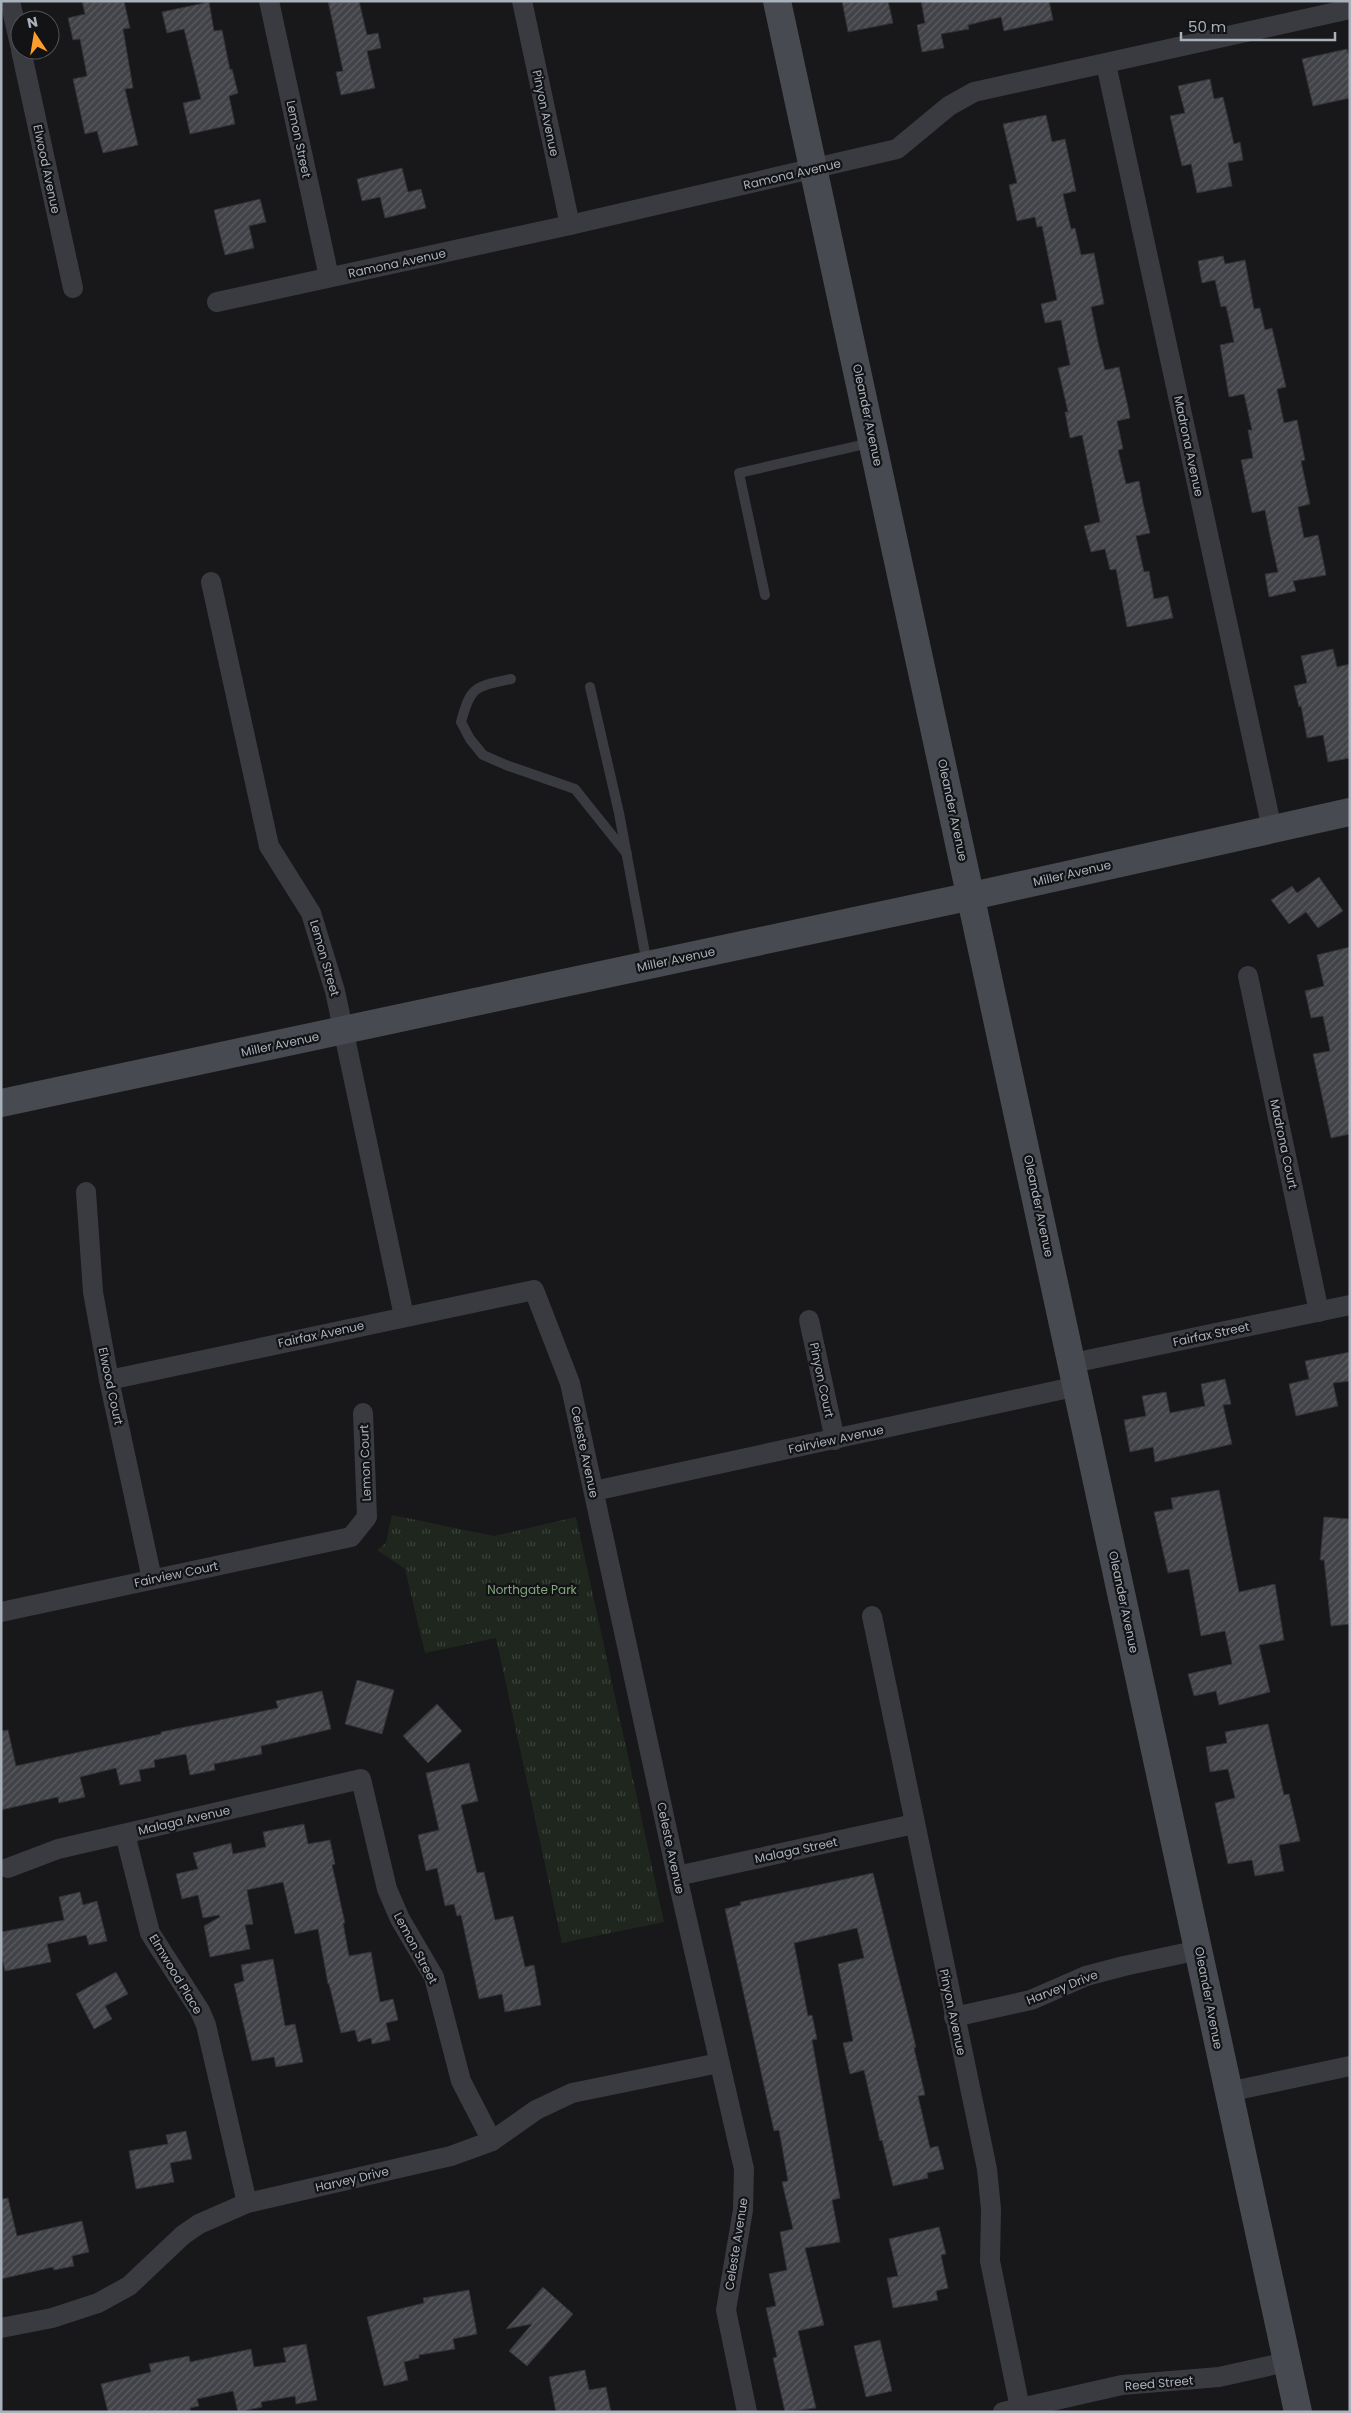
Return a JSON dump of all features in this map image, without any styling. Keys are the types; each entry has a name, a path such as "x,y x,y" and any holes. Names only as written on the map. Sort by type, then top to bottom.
{"street":[{"name":"Lemon Street","path":"269,1 329,278"},
{"name":"Pinyon Avenue","path":"522,1 570,225"},
{"name":"Oleander Avenue","path":"778,1 1298,2412"},
{"name":"Ramona Avenue","path":"217,302 815,170 897,149 949,106 974,92 1350,9"},
{"name":"Elwood Avenue","path":"23,60 73,288"},
{"name":"Madrona Avenue","path":"1106,64 1272,829"},
{"name":"Lemon Street","path":"211,582 269,846 311,913 335,991 404,1316"},
{"name":"Miller Avenue","path":"1,1102 344,1031 972,896 1350,812"},
{"name":"Madrona Court","path":"1248,976 1319,1312"},
{"name":"Elwood Court","path":"86,1192 92,1292 152,1579"},
{"name":"Fairfax Avenue","path":"109,1380 534,1290"},
{"name":"Celeste Avenue","path":"534,1290 570,1383 677,1876 744,2169 743,2210 726,2310 747,2412"},
{"name":"Fairfax Street","path":"1075,1375 1350,1305"},
{"name":"Pinyon Court","path":"809,1320 835,1440"},
{"name":"Fairview Avenue","path":"594,1491 835,1440 1075,1375"},
{"name":"Lemon Court","path":"351,1537 367,1517 363,1413"},
{"name":"Fairview Court","path":"1,1612 351,1537"},
{"name":"Pinyon Avenue","path":"872,1616 987,2169 992,2209 990,2261 1012,2410"},
{"name":"Lemon Street","path":"361,1779 387,1889 400,1919 434,1978 461,2081 492,2141"},
{"name":"Malaga Avenue","path":"8,1868 58,1849 361,1779"},
{"name":"Malaga Street","path":"677,1876 914,1824"},
{"name":"Elmwood Place","path":"125,1834 150,1933 200,2011 206,2025 247,2202"},
{"name":"Harvey Drive","path":"954,2017 1031,2000 1086,1976 1199,1950"},
{"name":"Harvey Drive","path":"1,2328 52,2318 98,2303 129,2286 183,2235 199,2224 247,2202 451,2156 492,2141 536,2110 572,2093 719,2062"},
{"path":"1228,2092 1350,2066"},
{"name":"Reed Street","path":"1012,2410 1122,2385 1219,2378 1286,2362"}],"lane":[{"path":"765,595 739,473 874,442"},
{"path":"511,679 489,684 473,691 467,702 461,722 470,739 483,755 506,766 575,789 627,854"},
{"path":"590,687 627,854 647,965"}],"green space":[{"name":"Northgate Park","path":"392,1515 494,1536 576,1517 664,1922 562,1943 496,1638 425,1653 405,1569 377,1550 386,1543"}],"building":[{"path":"82,1 124,1 130,28 123,29 133,88 125,89 138,145 103,153 97,131 85,134 73,79 87,76 80,39 73,40 68,18 85,14"},
{"path":"328,1 359,1 367,35 378,33 381,48 367,51 375,88 341,95 336,72 343,71"},
{"path":"842,1 888,1 893,23 848,32"},
{"path":"921,1 1049,1 1053,20 1004,31 1001,17 968,25 969,29 941,34 944,48 922,52 917,25 925,23"},
{"path":"209,2 214,31 222,30 230,70 232,69 238,93 229,96 235,124 190,134 183,103 201,99 184,29 167,33 162,12"},
{"path":"1347,49 1350,60 1350,98 1313,106 1302,59"},
{"path":"1210,79 1214,99 1223,97 1234,144 1240,142 1243,160 1228,163 1232,186 1197,193 1191,164 1182,166 1170,116 1185,113 1178,86"},
{"path":"1046,115 1052,142 1065,139 1076,191 1063,194 1071,229 1075,228 1081,255 1094,253 1104,304 1091,307 1105,370 1119,367 1128,407 1130,418 1117,421 1123,449 1118,450 1126,484 1139,481 1150,533 1136,536 1144,572 1149,571 1154,599 1168,596 1173,618 1127,627 1116,569 1110,570 1105,549 1091,552 1084,526 1100,522 1082,435 1070,438 1065,412 1068,412 1058,368 1070,365 1061,320 1045,323 1041,304 1057,300 1042,226 1037,227 1035,217 1017,221 1009,185 1017,183 1003,124"},
{"path":"402,168 408,192 421,189 426,208 385,218 380,197 362,201 357,179"},
{"path":"260,199 266,222 249,226 254,248 225,255 214,210"},
{"path":"1223,256 1225,264 1245,260 1254,309 1260,308 1265,330 1272,328 1286,387 1277,389 1284,423 1297,420 1305,460 1301,461 1310,504 1298,507 1304,538 1318,535 1326,575 1293,581 1296,591 1269,597 1265,574 1278,572 1265,510 1252,513 1241,460 1253,458 1248,430 1252,430 1244,394 1229,397 1220,345 1234,342 1226,306 1221,307 1215,280 1202,283 1198,261"},
{"path":"1333,649 1337,667 1350,664 1350,758 1328,762 1323,735 1307,738 1301,706 1299,707 1294,686 1307,683 1301,656"},
{"path":"1319,877 1343,911 1318,928 1306,912 1289,924 1271,900 1292,886 1297,893"},
{"path":"1350,947 1350,1134 1331,1138 1313,1054 1330,1051 1323,1016 1311,1018 1305,991 1324,986 1317,955"},
{"path":"1350,1352 1350,1381 1333,1383 1338,1406 1296,1416 1289,1384 1309,1379 1305,1361"},
{"path":"1225,1379 1231,1404 1223,1405 1232,1444 1155,1462 1153,1447 1130,1452 1124,1420 1146,1416 1142,1396 1166,1392 1170,1413 1205,1406 1201,1384"},
{"path":"1219,1490 1239,1592 1275,1584 1284,1640 1259,1645 1270,1692 1219,1705 1216,1691 1194,1696 1188,1674 1232,1664 1225,1631 1201,1636 1189,1569 1168,1573 1154,1512 1173,1509 1171,1498"},
{"path":"1324,1517 1350,1519 1350,1624 1331,1626 1324,1560 1320,1560"},
{"path":"357,1680 394,1690 382,1734 345,1724"},
{"path":"322,1691 331,1729 261,1746 262,1754 214,1764 215,1770 190,1775 186,1754 154,1760 155,1767 139,1770 141,1781 120,1785 116,1768 80,1777 85,1797 59,1803 58,1797 1,1810 1,1731 8,1730 16,1766 161,1734 161,1732 278,1708 276,1701"},
{"path":"437,1704 462,1731 428,1763 403,1736"},
{"path":"1268,1724 1284,1795 1289,1794 1300,1841 1279,1845 1284,1871 1255,1876 1252,1860 1228,1864 1215,1803 1235,1798 1228,1769 1210,1772 1206,1747 1227,1743 1225,1732"},
{"path":"469,1763 478,1801 461,1805 477,1873 484,1872 495,1920 513,1916 525,1967 534,1965 541,2005 505,2012 502,1994 479,1999 461,1915 457,1916 454,1904 445,1906 437,1868 426,1871 418,1835 439,1830 426,1773"},
{"path":"304,1824 308,1844 330,1840 335,1864 332,1865 345,1923 343,1923 349,1956 371,1952 380,2002 393,1999 398,2020 386,2023 390,2040 372,2044 371,2038 358,2042 355,2030 341,2033 328,1984 318,1929 295,1934 283,1882 247,1890 253,1924 245,1925 250,1949 210,1957 204,1926 220,1917 219,1915 203,1918 198,1895 182,1899 176,1874 198,1869 193,1853 231,1843 233,1854 266,1847 263,1832"},
{"path":"873,1873 916,2047 914,2048 925,2095 918,2096 930,2148 938,2146 944,2169 927,2173 928,2178 893,2186 882,2140 880,2141 864,2070 850,2074 843,2043 853,2041 838,1964 864,1958 857,1928 794,1943 808,2016 812,2015 817,2039 812,2040 840,2198 832,2200 840,2242 805,2248 824,2325 798,2331 816,2408 785,2412 773,2358 777,2357 766,2308 776,2306 769,2274 787,2270 780,2232 793,2229 782,2182 788,2181 779,2130 774,2131 725,1909 741,1905 740,1902"},
{"path":"80,1892 83,1905 97,1901 107,1941 89,1945 86,1935 47,1944 51,1962 5,1971 1,1953 1,1932 64,1920 59,1897"},
{"path":"273,1959 285,2026 295,2024 303,2062 276,2067 274,2057 252,2061 234,1984 244,1981 241,1965"},
{"path":"116,1972 128,1994 105,2006 112,2019 94,2029 76,1994"},
{"path":"186,2131 192,2159 170,2163 174,2182 136,2189 129,2151 168,2144 166,2135"},
{"path":"8,2198 17,2236 82,2221 89,2252 72,2256 74,2266 54,2270 53,2267 1,2279 1,2199"},
{"path":"939,2227 946,2254 941,2255 948,2288 936,2291 938,2300 893,2308 887,2278 898,2276 889,2239"},
{"path":"543,2287 573,2314 527,2366 509,2351 532,2324 506,2329"},
{"path":"469,2290 477,2334 453,2339 455,2349 419,2355 419,2358 404,2362 408,2380 384,2386 367,2317 424,2303 423,2298"},
{"path":"880,2340 892,2391 866,2397 854,2346"},
{"path":"306,2344 317,2400 296,2404 295,2396 261,2402 262,2407 238,2412 233,2391 197,2399 199,2406 190,2408 191,2412 108,2412 101,2384 151,2372 149,2364 189,2356 190,2362 251,2349 254,2367 286,2362 283,2348"},
{"path":"585,2370 589,2390 606,2387 611,2412 556,2412 549,2377"}]}
